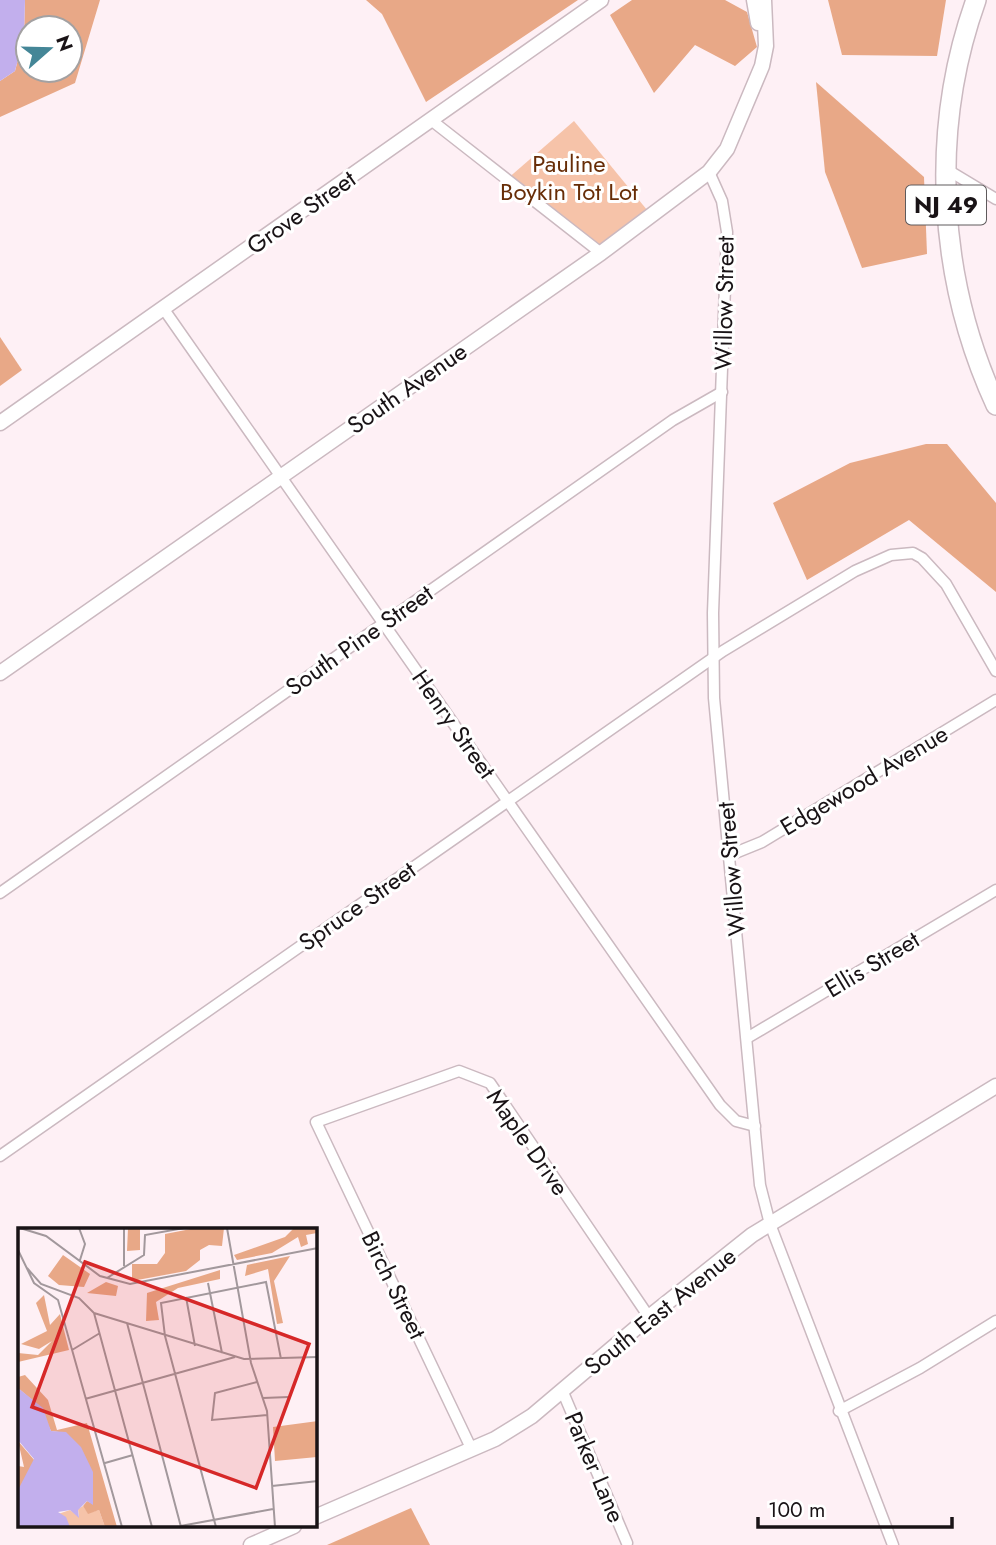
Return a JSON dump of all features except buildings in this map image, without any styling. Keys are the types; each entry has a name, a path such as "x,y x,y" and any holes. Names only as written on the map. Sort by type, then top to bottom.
{"highway":[{"name":"NJ 49","path":"976,0 957,71 948,124 946,215 957,296 975,356 996,405"}],"main road":[{"name":"Grove Street","path":"0,423 601,0"},
{"path":"754,0 764,59"},
{"path":"764,0 764,59"},
{"name":"South Avenue","path":"0,673 601,253 709,172 733,137 764,59"},
{"name":"South East Avenue","path":"317,1516 495,1439 522,1422 649,1317 770,1224 996,1086"},
{"path":"251,1545 289,1528"}],"street":[{"path":"431,120 601,253"},
{"path":"946,169 996,199"},
{"name":"Willow Street","path":"709,172 722,201 727,232 714,698 760,1185 770,1224 892,1545"},
{"name":"Henry Street","path":"163,308 720,1105 736,1121 755,1126"},
{"name":"South Pine Street","path":"0,893 673,420 722,393"},
{"name":"Spruce Street","path":"0,1156 714,657 855,571 891,555 913,554 930,564 946,584 996,671"},
{"name":"Edgewood Avenue","path":"730,855 762,842 996,700"},
{"name":"Ellis Street","path":"747,1038 996,890"},
{"name":"Maple Drive","path":"316,1122 459,1071 490,1083 649,1317"},
{"name":"Birch Street","path":"316,1122 471,1448"},
{"path":"839,1410 920,1368 996,1321"},
{"name":"Parker Lane","path":"562,1390 627,1543"}],"green space":[{"name":"Pauline Boykin Tot Lot","path":"574,121 652,216 601,253 507,179"}],"shaded area":[{"path":"0,0 25,0 25,14 14,14 14,72 0,81"},
{"path":"25,0 100,0 84,53 84,14 25,14"},
{"path":"366,0 578,0 426,102 382,14"},
{"path":"632,0 725,0 747,12 757,47 735,66 695,45 654,93 610,15"},
{"path":"828,0 946,0 937,56 842,55"},
{"path":"14,72 14,84 73,84 0,117 0,81"},
{"path":"816,82 924,177 927,254 862,268 825,172"},
{"path":"0,337 22,370 0,386"},
{"path":"926,444 947,444 996,503 996,592 909,520 807,580 773,503 850,463"},
{"path":"411,1508 430,1545 327,1545"}]}
